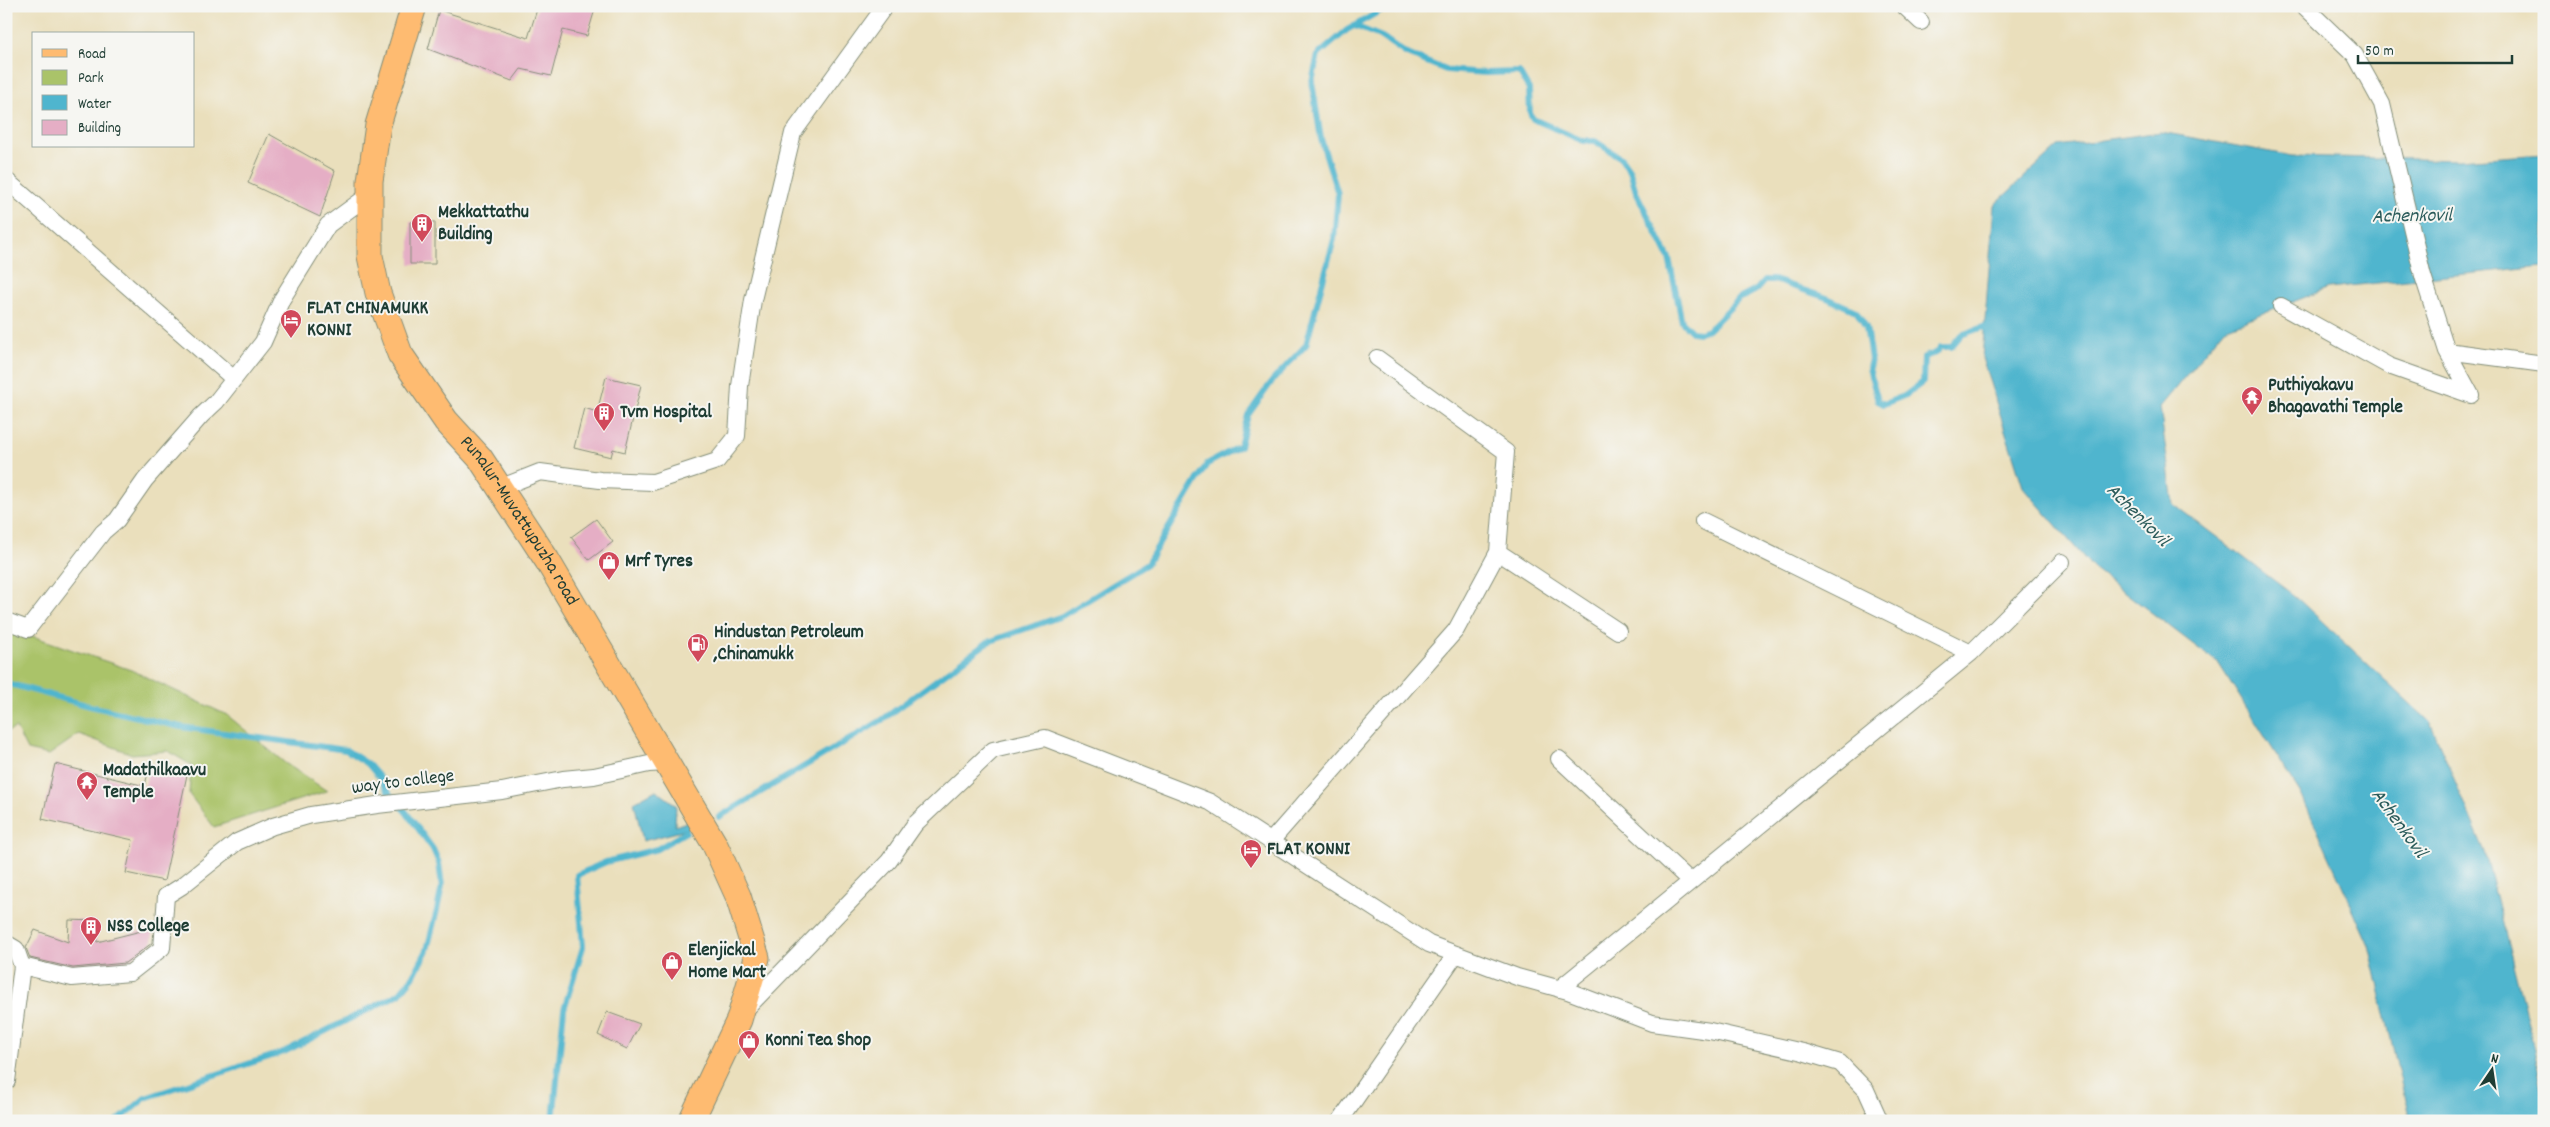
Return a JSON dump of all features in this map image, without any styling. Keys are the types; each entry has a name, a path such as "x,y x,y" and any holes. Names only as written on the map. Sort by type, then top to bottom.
{"main road":[{"name":"Punalur-Muvattupuzha road","path":"414,6 378,126 369,195 370,256 378,293 400,354 429,398 480,458 547,560 715,845 738,896 756,958 739,1020 691,1121"}],"street":[{"path":"499,488 540,472 600,480 653,482 717,461 727,449 737,436 740,386 752,300 793,133 885,6"},
{"path":"1904,6 1921,22"},
{"path":"2281,306 2389,366 2471,395 2447,351 2423,276 2382,104 2355,56 2304,6"},
{"path":"6,180 234,378"},
{"path":"6,621 28,629 103,532 117,520 145,480 200,416 216,402 263,342 282,300 328,225 369,195"},
{"path":"2447,351 2544,364"},
{"path":"1271,841 1456,630 1498,552 1506,452 1377,358"},
{"path":"1703,521 1970,652"},
{"path":"1498,552 1618,631"},
{"path":"1558,989 1970,652 2062,562"},
{"path":"739,1020 751,1002 889,861 915,824 993,750 1045,738 1210,802 1429,944 1517,978 1558,989 1652,1022 1710,1030 1803,1052 1840,1064 1866,1090 1880,1121"},
{"path":"1559,758 1690,881"},
{"name":"way to college","path":"22,966 72,978 130,972 162,948 166,896 182,886 237,842 288,821 377,805 502,791 563,779 594,776 649,764 666,763"},
{"path":"6,943 16,949 22,966 7,1080"},
{"path":"1340,1121 1456,954"}],"green space":[{"path":"6,627 131,670 227,715 285,763 327,791 214,827 189,794 191,765 168,751 132,754 79,734 49,755 27,750 16,728 6,732"}],"water":[{"name":"Achenkovil","path":"2161,132 2292,156 2459,160 2544,154 2544,266 2329,288 2225,328 2160,407 2173,504 2296,597 2430,722 2485,852 2531,1035 2544,1098 2544,1121 2410,1121 2369,945 2301,794 2219,664 2093,568 2023,487 1982,358 1994,205 2058,146"},
{"path":"656,790 676,805 675,826 689,821 689,829 643,841 634,802"}],"building":[{"path":"538,6 596,6 587,36 563,30 551,76 521,69 512,81 428,49 439,10 528,38"},
{"path":"269,134 335,171 320,217 248,183"},
{"name":"Mekkattathu Building","path":"410,222 435,222 435,264 410,264"},
{"name":"Tvm Hospital","path":"606,377 641,385 625,452 613,449 611,457 574,448 584,408 597,412"},
{"path":"596,519 613,542 589,560 571,537"},
{"path":"55,764 145,786 149,767 187,775 164,881 126,873 133,840 42,819"},
{"name":"NSS College","path":"69,920 95,921 97,942 153,928 152,943 125,963 73,968 30,958 26,948 35,930 68,942"},
{"path":"607,1012 640,1024 627,1049 598,1035"}],"waterway":[{"path":"719,817 882,720 988,642 1062,616 1147,564 1207,464 1240,446 1248,415 1273,380 1306,345 1334,239 1338,194 1321,139 1312,82 1318,55 1347,30 1387,7"},
{"path":"1355,26 1382,37 1405,53 1446,70 1486,73 1519,72 1529,89 1530,113 1533,119 1583,141 1595,141 1621,158 1630,171 1636,192 1669,258 1682,322 1692,332 1700,333 1708,330 1739,299 1756,290 1765,280 1774,280 1827,298 1856,311 1866,327 1871,359 1869,368 1878,401 1884,404 1906,395 1923,382 1924,357 1936,353 1941,347 1951,347 1961,335 1983,327 1991,333"},
{"path":"6,683 90,706 181,727 346,750 368,764 380,778 391,796 406,812 433,849 439,863 442,886 427,950 413,977 399,994 284,1052 145,1098 118,1121"},
{"path":"553,1121 564,1009 583,947 577,875 606,862 657,849 686,832"}],"place":[{"name":"Mekkattathu Building","path":"422,243"},
{"name":"FLAT CHINAMUKK KONNI","path":"291,339"},
{"name":"Puthiyakavu Bhagavathi Temple","path":"2252,416"},
{"name":"Tvm Hospital","path":"604,432"},
{"name":"Mrf Tyres","path":"609,581"},
{"name":"Hindustan Petroleum ,Chinamukk","path":"698,663"},
{"name":"Madathilkaavu Temple","path":"87,801"},
{"name":"FLAT KONNI","path":"1251,869"},
{"name":"NSS College","path":"91,946"},
{"name":"Elenjickal Home Mart","path":"672,981"},
{"name":"Konni Tea Shop","path":"749,1060"}]}
